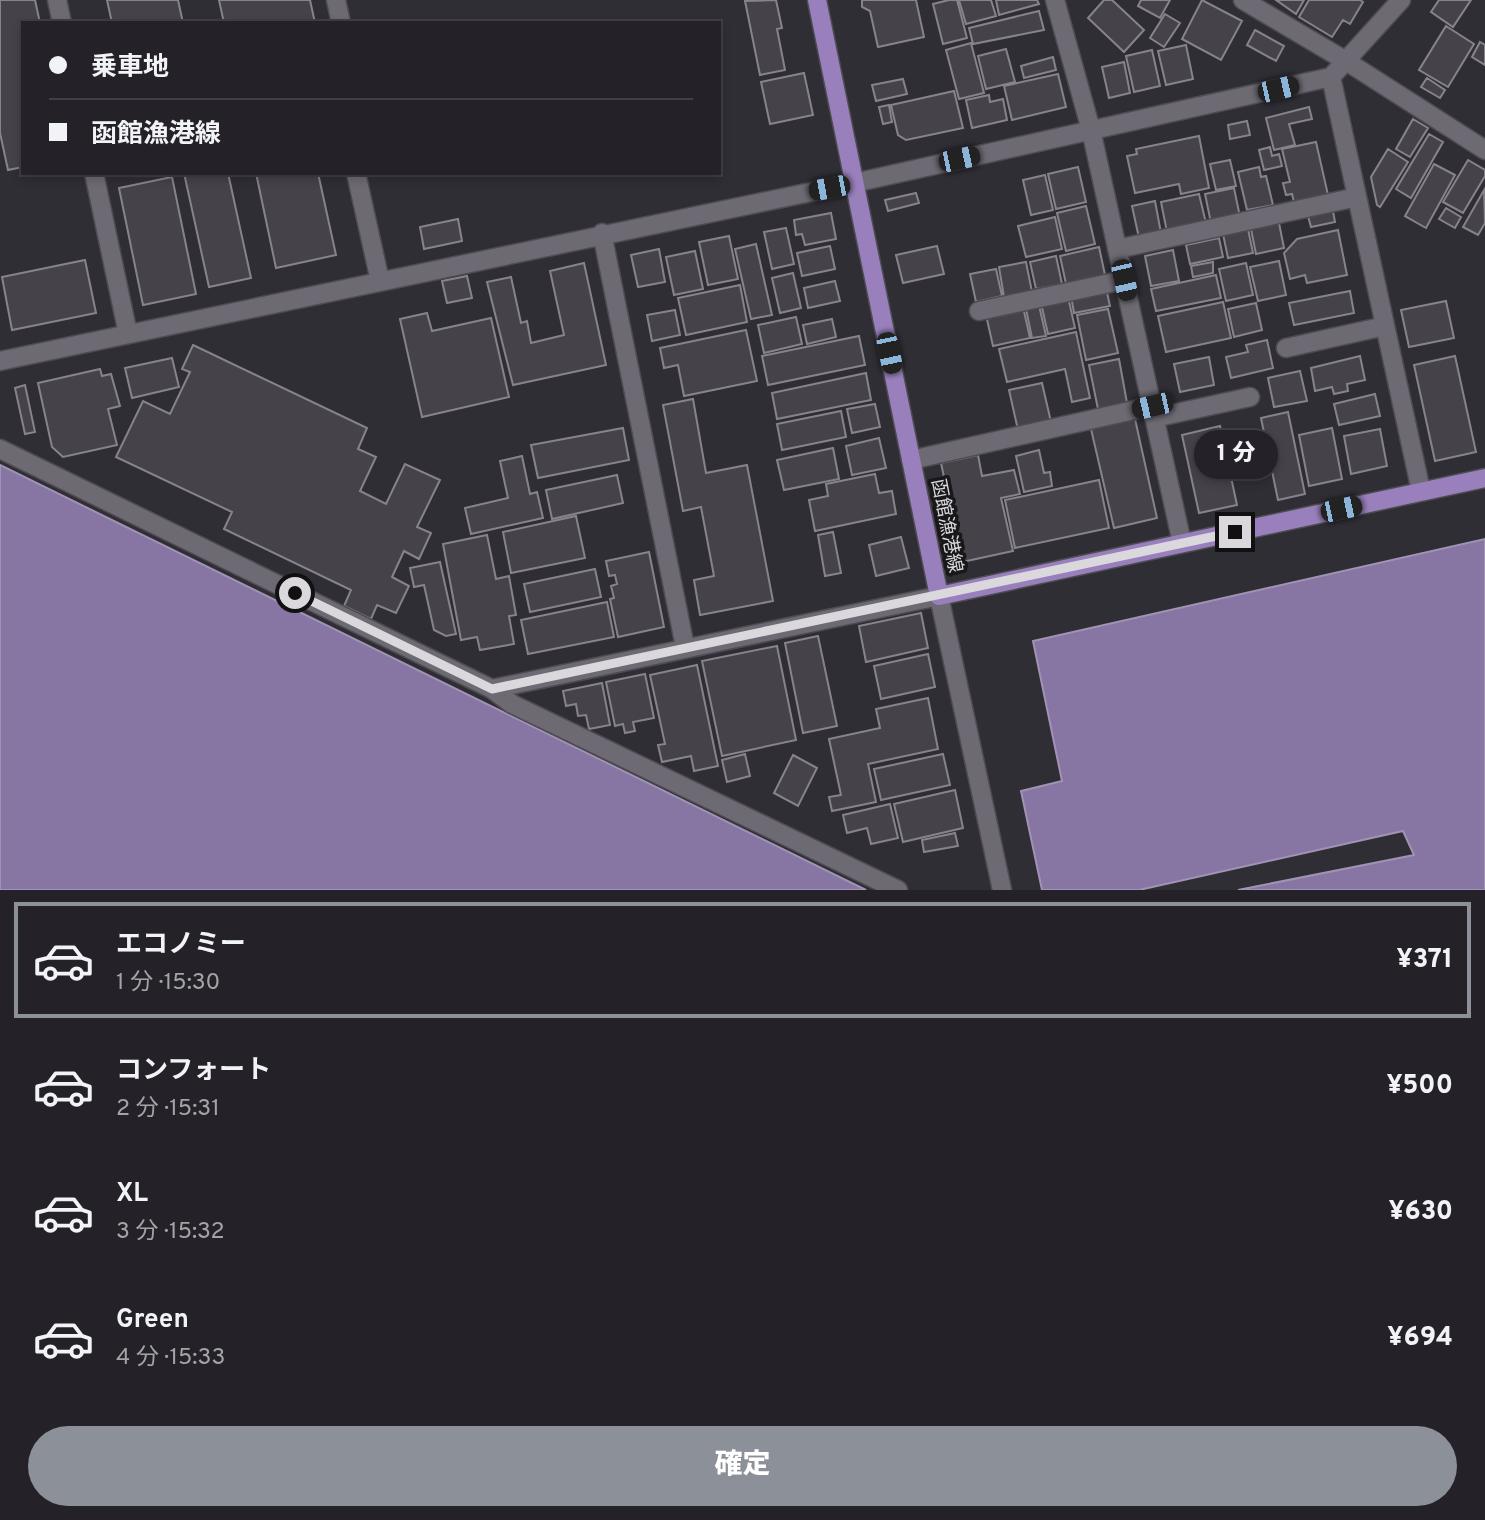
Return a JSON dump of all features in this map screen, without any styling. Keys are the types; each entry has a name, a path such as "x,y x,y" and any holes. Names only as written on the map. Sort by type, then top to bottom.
{"main road":[{"name":"函館漁港線","path":"817,0 939,596 1485,478"}],"street":[{"path":"57,0 62,21"},
{"path":"336,0 341,21"},
{"path":"1055,0 1091,130 1182,543"},
{"path":"1243,0 1346,61 1485,150"},
{"path":"0,361 602,233 854,183 1331,77 1402,0"},
{"path":"1331,77 1421,491"},
{"path":"94,175 128,334"},
{"path":"356,175 380,281"},
{"path":"1117,249 1357,197"},
{"path":"602,233 685,647"},
{"path":"979,311 1124,280"},
{"path":"1286,348 1385,326"},
{"path":"911,460 1153,412 1250,397"},
{"path":"0,449 492,689 512,704 898,890"},
{"path":"492,689 939,596 1002,890"}],"shaded area":[{"path":"0,465 866,890 0,890"},
{"path":"1485,539 1485,890 1238,890 1414,855 1403,831 1139,890 1042,890 1021,791 1062,781 1033,641"}],"building":[{"path":"0,0 35,0 40,21 21,21 21,167 8,170 0,133"},
{"path":"107,0 178,0 183,21 112,21"},
{"path":"219,0 310,0 315,21 224,21"},
{"path":"776,0 782,28 777,29 785,70 760,75 745,1"},
{"path":"862,0 916,0 924,37 878,47 870,11 862,7"},
{"path":"957,0 967,38 943,44 933,4"},
{"path":"959,0 991,0 996,16 966,24"},
{"path":"996,0 1037,0 1039,4 999,15"},
{"path":"1104,0 1112,0 1144,30 1124,52 1088,18"},
{"path":"1141,0 1170,0 1160,18 1138,6"},
{"path":"1202,0 1242,21 1221,60 1182,39"},
{"path":"1276,0 1304,0 1296,14"},
{"path":"1309,0 1363,2 1350,24 1343,20 1332,37 1299,17"},
{"path":"1439,0 1471,0 1453,27 1431,12"},
{"path":"1039,11 1044,30 973,44 969,28"},
{"path":"1165,14 1180,23 1164,47 1150,38"},
{"path":"1446,26 1474,44 1448,87 1419,70"},
{"path":"1255,30 1284,46 1276,61 1247,45"},
{"path":"1480,42 1485,45 1485,65 1472,57"},
{"path":"971,43 984,93 959,99 946,50"},
{"path":"1186,45 1193,79 1166,85 1158,51"},
{"path":"1006,49 1015,82 986,89 978,56"},
{"path":"1152,50 1160,86 1134,92 1126,56"},
{"path":"1053,57 1056,70 1024,78 1021,66"},
{"path":"1124,62 1130,93 1109,98 1102,67"},
{"path":"804,73 813,115 770,124 761,82"},
{"path":"1058,74 1066,107 1012,120 1004,86"},
{"path":"1427,78 1445,90 1440,98 1421,87"},
{"path":"903,79 907,94 876,101 872,85"},
{"path":"954,91 963,128 906,140 898,135 891,105"},
{"path":"989,95 990,102 1003,99 1007,120 972,128 966,100"},
{"path":"889,105 892,122 883,124 879,107"},
{"path":"1309,107 1312,119 1289,124 1295,145 1274,150 1266,118"},
{"path":"1413,119 1428,128 1410,157 1396,149"},
{"path":"1247,121 1250,135 1230,139 1228,125"},
{"path":"1429,134 1443,142 1411,198 1396,189"},
{"path":"1199,136 1209,188 1181,194 1179,184 1135,193 1127,156 1137,154 1136,149"},
{"path":"1316,142 1328,195 1294,202 1292,194 1286,195 1283,183 1290,182 1282,149"},
{"path":"1270,147 1272,156 1279,154 1282,166 1264,170 1259,150"},
{"path":"1388,149 1408,162 1380,207 1377,205 1371,177"},
{"path":"1230,160 1236,186 1216,190 1210,164"},
{"path":"1468,160 1485,170 1485,176 1463,213 1443,202"},
{"path":"1434,164 1455,175 1426,228 1405,216"},
{"path":"1078,167 1086,202 1056,209 1048,174"},
{"path":"1259,167 1261,177 1266,176 1273,205 1247,210 1238,172"},
{"path":"184,175 228,175 251,278 209,287"},
{"path":"256,175 318,175 336,255 276,268"},
{"path":"1045,175 1053,210 1031,215 1023,180"},
{"path":"172,177 196,294 143,305 119,188"},
{"path":"1234,188 1240,217 1211,223 1205,194"},
{"path":"1484,190 1485,223 1478,235 1463,227"},
{"path":"916,193 919,203 888,211 885,200"},
{"path":"1199,194 1206,223 1167,232 1161,202"},
{"path":"1155,201 1161,233 1139,238 1132,206"},
{"path":"1086,206 1095,244 1066,251 1057,213"},
{"path":"1446,208 1461,217 1455,228 1439,219"},
{"path":"1333,211 1335,222 1311,227 1308,216"},
{"path":"831,213 836,239 805,245 802,234 796,235 794,220"},
{"path":"1055,217 1062,249 1026,257 1018,226"},
{"path":"458,219 462,241 424,249 420,227"},
{"path":"1279,223 1284,248 1256,254 1251,229"},
{"path":"786,228 794,264 772,269 764,232"},
{"path":"1248,229 1253,253 1228,258 1223,234"},
{"path":"1338,230 1347,275 1307,283 1305,275 1290,279 1284,253 1297,239"},
{"path":"729,236 738,279 708,285 699,242"},
{"path":"1219,238 1223,257 1190,264 1186,245"},
{"path":"756,244 772,315 751,319 735,249"},
{"path":"830,246 835,269 802,276 797,253"},
{"path":"937,246 944,274 903,283 896,255"},
{"path":"1099,247 1105,275 1066,284 1060,256"},
{"path":"659,249 665,282 638,287 631,255"},
{"path":"1173,250 1179,281 1151,286 1145,256"},
{"path":"695,251 703,289 674,295 666,257"},
{"path":"1056,256 1062,284 1036,289 1030,262"},
{"path":"85,260 96,313 12,330 2,277"},
{"path":"1279,261 1286,295 1258,301 1250,267"},
{"path":"1026,262 1032,292 1004,297 999,267"},
{"path":"1213,262 1213,273 1193,277 1191,266"},
{"path":"584,263 606,365 513,385 487,282 511,277 521,323 527,321 531,343 564,335 550,271"},
{"path":"1246,263 1253,295 1226,301 1219,269"},
{"path":"996,269 1002,296 976,302 970,274"},
{"path":"793,273 801,308 780,313 772,278"},
{"path":"1216,275 1221,298 1156,311 1151,289"},
{"path":"467,276 472,298 447,303 442,281"},
{"path":"835,281 840,301 808,308 804,288"},
{"path":"740,285 747,322 686,335 678,298"},
{"path":"1106,288 1110,306 1074,313 1071,296"},
{"path":"1350,291 1354,313 1294,325 1289,303"},
{"path":"1068,297 1075,328 1048,334 1041,303"},
{"path":"1038,301 1046,336 1032,338 1025,304"},
{"path":"1446,301 1454,338 1409,347 1401,310"},
{"path":"1223,302 1231,338 1166,352 1158,316"},
{"path":"1256,303 1262,330 1234,337 1228,309"},
{"path":"1023,307 1030,338 993,346 986,315"},
{"path":"1108,309 1118,353 1086,360 1077,315"},
{"path":"675,310 680,335 652,341 647,315"},
{"path":"427,313 432,331 491,318 509,397 422,417 400,319"},
{"path":"796,317 802,344 764,353 758,325"},
{"path":"832,319 836,337 807,344 803,325"},
{"path":"746,330 757,381 684,396 678,365 664,368 660,348"},
{"path":"1076,332 1090,398 1072,402 1065,369 1007,382 999,349"},
{"path":"859,336 865,365 768,385 762,356"},
{"path":"1267,340 1273,368 1231,378 1226,357 1248,352 1246,345"},
{"path":"193,345 367,428 358,449 376,457 360,491 386,504 405,464 440,480 417,527 431,533 419,559 404,551 392,577 409,586 396,613 377,605 371,619 344,606 351,590 224,529 232,512 116,457 143,401 170,414 190,372 182,369"},
{"path":"1360,356 1365,380 1347,384 1348,391 1334,394 1332,387 1315,391 1311,368"},
{"path":"1455,356 1476,452 1435,461 1414,365"},
{"path":"1209,357 1214,385 1180,392 1174,364"},
{"path":"172,358 179,387 132,398 125,368"},
{"path":"1119,359 1127,403 1098,409 1089,365"},
{"path":"100,369 102,376 111,374 120,406 108,409 117,445 63,457 52,447 38,383"},
{"path":"1300,371 1307,401 1274,407 1268,378"},
{"path":"866,373 871,400 777,419 772,393"},
{"path":"1042,383 1051,422 1018,430 1009,390"},
{"path":"25,385 35,432 25,434 15,388"},
{"path":"1375,394 1380,416 1339,425 1334,404"},
{"path":"693,399 706,473 747,465 773,601 700,615 694,580 714,576 701,507 683,511 663,405"},
{"path":"875,404 880,427 852,433 847,409"},
{"path":"841,411 846,437 782,450 777,424"},
{"path":"1288,412 1305,494 1278,500 1261,418"},
{"path":"1135,419 1157,518 1114,528 1091,429"},
{"path":"1220,426 1237,505 1199,513 1182,435"},
{"path":"623,428 629,460 538,478 531,445"},
{"path":"1332,428 1342,479 1309,486 1299,435"},
{"path":"1380,429 1387,466 1351,474 1344,436"},
{"path":"879,438 886,468 852,475 846,446"},
{"path":"833,448 839,479 784,490 777,460"},
{"path":"1039,450 1044,473 1050,472 1052,486 1024,492 1016,456"},
{"path":"978,455 982,476 1014,470 1020,494 1001,498 1013,551 962,562 941,463"},
{"path":"522,456 530,494 537,492 543,518 471,534 465,508 508,498 500,461"},
{"path":"875,474 879,493 892,491 896,514 815,531 809,500 828,496 826,484"},
{"path":"617,475 623,503 552,519 546,490"},
{"path":"1099,480 1109,528 1015,548 1005,500"},
{"path":"576,516 585,558 511,573 503,532"},
{"path":"833,532 841,573 825,576 818,535"},
{"path":"487,535 496,579 509,576 516,615 509,616 514,644 480,650 477,637 461,640 443,544"},
{"path":"901,537 909,568 876,576 869,545"},
{"path":"649,552 664,627 618,637 610,599 614,598 611,586 617,584 615,575 609,576 606,561"},
{"path":"440,562 456,634 446,636 434,630 424,585 414,587 410,568"},
{"path":"595,569 601,597 530,612 524,584"},
{"path":"607,602 614,637 528,654 521,620"},
{"path":"921,613 928,648 866,662 859,626"},
{"path":"818,636 837,726 803,733 785,643"},
{"path":"777,646 796,740 722,756 702,661"},
{"path":"928,654 935,687 881,699 874,666"},
{"path":"697,665 718,766 694,771 691,756 662,762 658,745 665,744 650,675"},
{"path":"645,674 654,718 633,722 635,731 625,733 623,724 615,726 606,682"},
{"path":"602,683 610,725 589,729 586,715 578,716 576,704 566,706 563,691"},
{"path":"928,698 938,749 868,764 876,802 832,811 829,797 841,795 829,739 880,728 876,709"},
{"path":"745,754 750,776 727,782 722,760"},
{"path":"943,754 950,785 881,800 874,769"},
{"path":"793,755 817,768 798,806 774,793"},
{"path":"955,790 963,828 903,842 894,804"},
{"path":"890,804 898,838 871,844 867,828 847,833 843,815"},
{"path":"955,833 958,846 924,852 922,840"}],"route":[{"path":"295,593 492,689 1235,532"}]}
